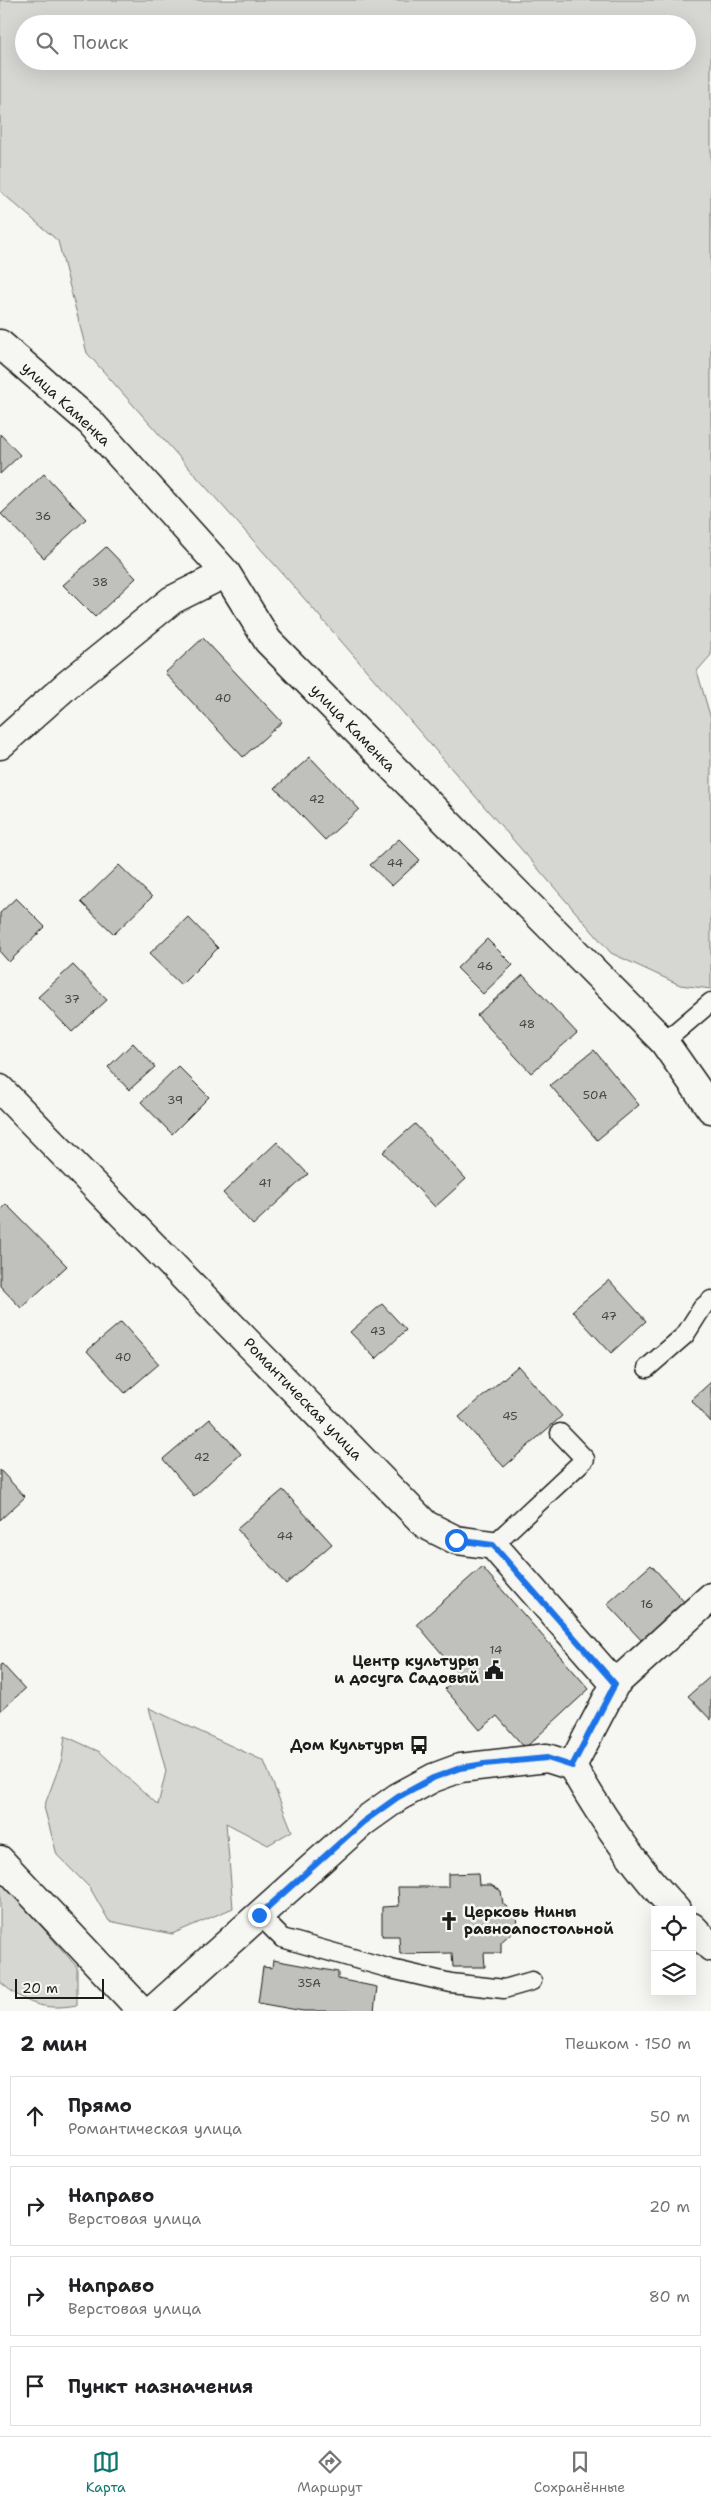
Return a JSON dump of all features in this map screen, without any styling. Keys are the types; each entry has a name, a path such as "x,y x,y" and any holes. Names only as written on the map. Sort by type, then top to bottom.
{"street":[{"name":"улица Каменка","path":"0,344 90,422 226,573 268,641 664,1042 711,1109"},
{"path":"0,744 67,685 172,600 226,573"},
{"name":"Романтическая улица","path":"0,1089 426,1525 456,1540 493,1545"},
{"path":"493,1545 615,1684"},
{"path":"572,1766 615,1684 711,1597"},
{"path":"152,2011 363,1822 398,1797 433,1778 468,1767 547,1758 572,1766 603,1820 655,1888 672,1906"},
{"path":"0,1860 142,2011"},
{"path":"696,1932 711,1947"}],"lane":[{"path":"664,1042 711,1002"},
{"path":"647,1368 685,1335 702,1308 711,1300"},
{"path":"493,1545 585,1459 560,1433"},
{"path":"259,1915 282,1938 391,1969 451,1983 504,1989 532,1981"}],"shaded area":[{"path":"0,0 711,0 711,655 697,671 711,719 711,989 680,985 611,953 283,574 87,353 58,241 0,191"},
{"path":"149,1708 264,1761 292,1831 268,1845 226,1823 233,1908 172,1934 109,1921 90,1888 57,1855 44,1807 62,1759 65,1736 100,1752 158,1805 166,1771"},
{"path":"0,1879 77,1967 77,2005 54,2007 36,2004 18,1996 0,1982"}],"building":[{"path":"0,434 20,455 0,474"},
{"path":"44,474 86,519 44,558 1,514"},
{"path":"106,547 136,578 95,617 63,585"},
{"path":"203,638 282,722 243,757 165,673"},
{"path":"310,757 359,809 325,840 275,788"},
{"path":"399,839 420,860 392,886 370,865"},
{"path":"119,865 152,897 114,934 81,902"},
{"path":"16,898 45,927 9,962 0,952 0,913"},
{"path":"188,917 218,948 181,985 149,954"},
{"path":"487,939 513,965 483,994 457,968"},
{"path":"73,965 107,1000 72,1032 38,997"},
{"path":"523,975 577,1033 531,1073 477,1015"},
{"path":"133,1043 155,1067 129,1090 108,1067"},
{"path":"594,1050 639,1105 597,1140 550,1085"},
{"path":"178,1066 209,1097 172,1134 141,1102"},
{"path":"415,1124 466,1179 435,1207 383,1152"},
{"path":"277,1142 308,1174 253,1225 223,1193"},
{"path":"6,1204 67,1266 21,1308 0,1286 0,1210"},
{"path":"609,1280 646,1321 611,1353 572,1311"},
{"path":"382,1304 406,1330 376,1359 350,1332"},
{"path":"121,1322 159,1364 125,1393 87,1351"},
{"path":"518,1366 562,1416 504,1467 459,1417"},
{"path":"711,1382 711,1422 691,1400"},
{"path":"210,1419 241,1454 194,1496 163,1459"},
{"path":"0,1470 25,1497 0,1520"},
{"path":"283,1490 332,1544 286,1584 237,1529"},
{"path":"651,1565 687,1605 645,1644 607,1604"},
{"path":"482,1567 589,1689 525,1748 497,1716 480,1730 445,1689 460,1675 417,1624"},
{"path":"2,1664 25,1689 0,1711 0,1665"},
{"path":"711,1676 711,1720 688,1696"},
{"name":"Церковь Нины равноапостольной","path":"478,1873 479,1885 491,1885 501,1891 503,1904 516,1914 517,1928 501,1942 501,1953 484,1953 485,1967 453,1967 452,1953 400,1954 399,1936 382,1936 382,1907 399,1906 398,1887 448,1887 448,1874"},
{"path":"273,1960 338,1972 338,1979 377,1987 374,2011 303,2011 258,2003 263,1967 272,1968"}],"place":[{"name":"Центр культуры и досуга Садовый","path":"494,1670"},
{"name":"Дом Культуры","path":"419,1745"},
{"name":"Церковь Нины равноапостольной","path":"449,1921"}],"route":[{"path":"259,1915 363,1822 398,1797 433,1778 460,1768 547,1758 572,1766 615,1684 493,1545 456,1540"}]}
